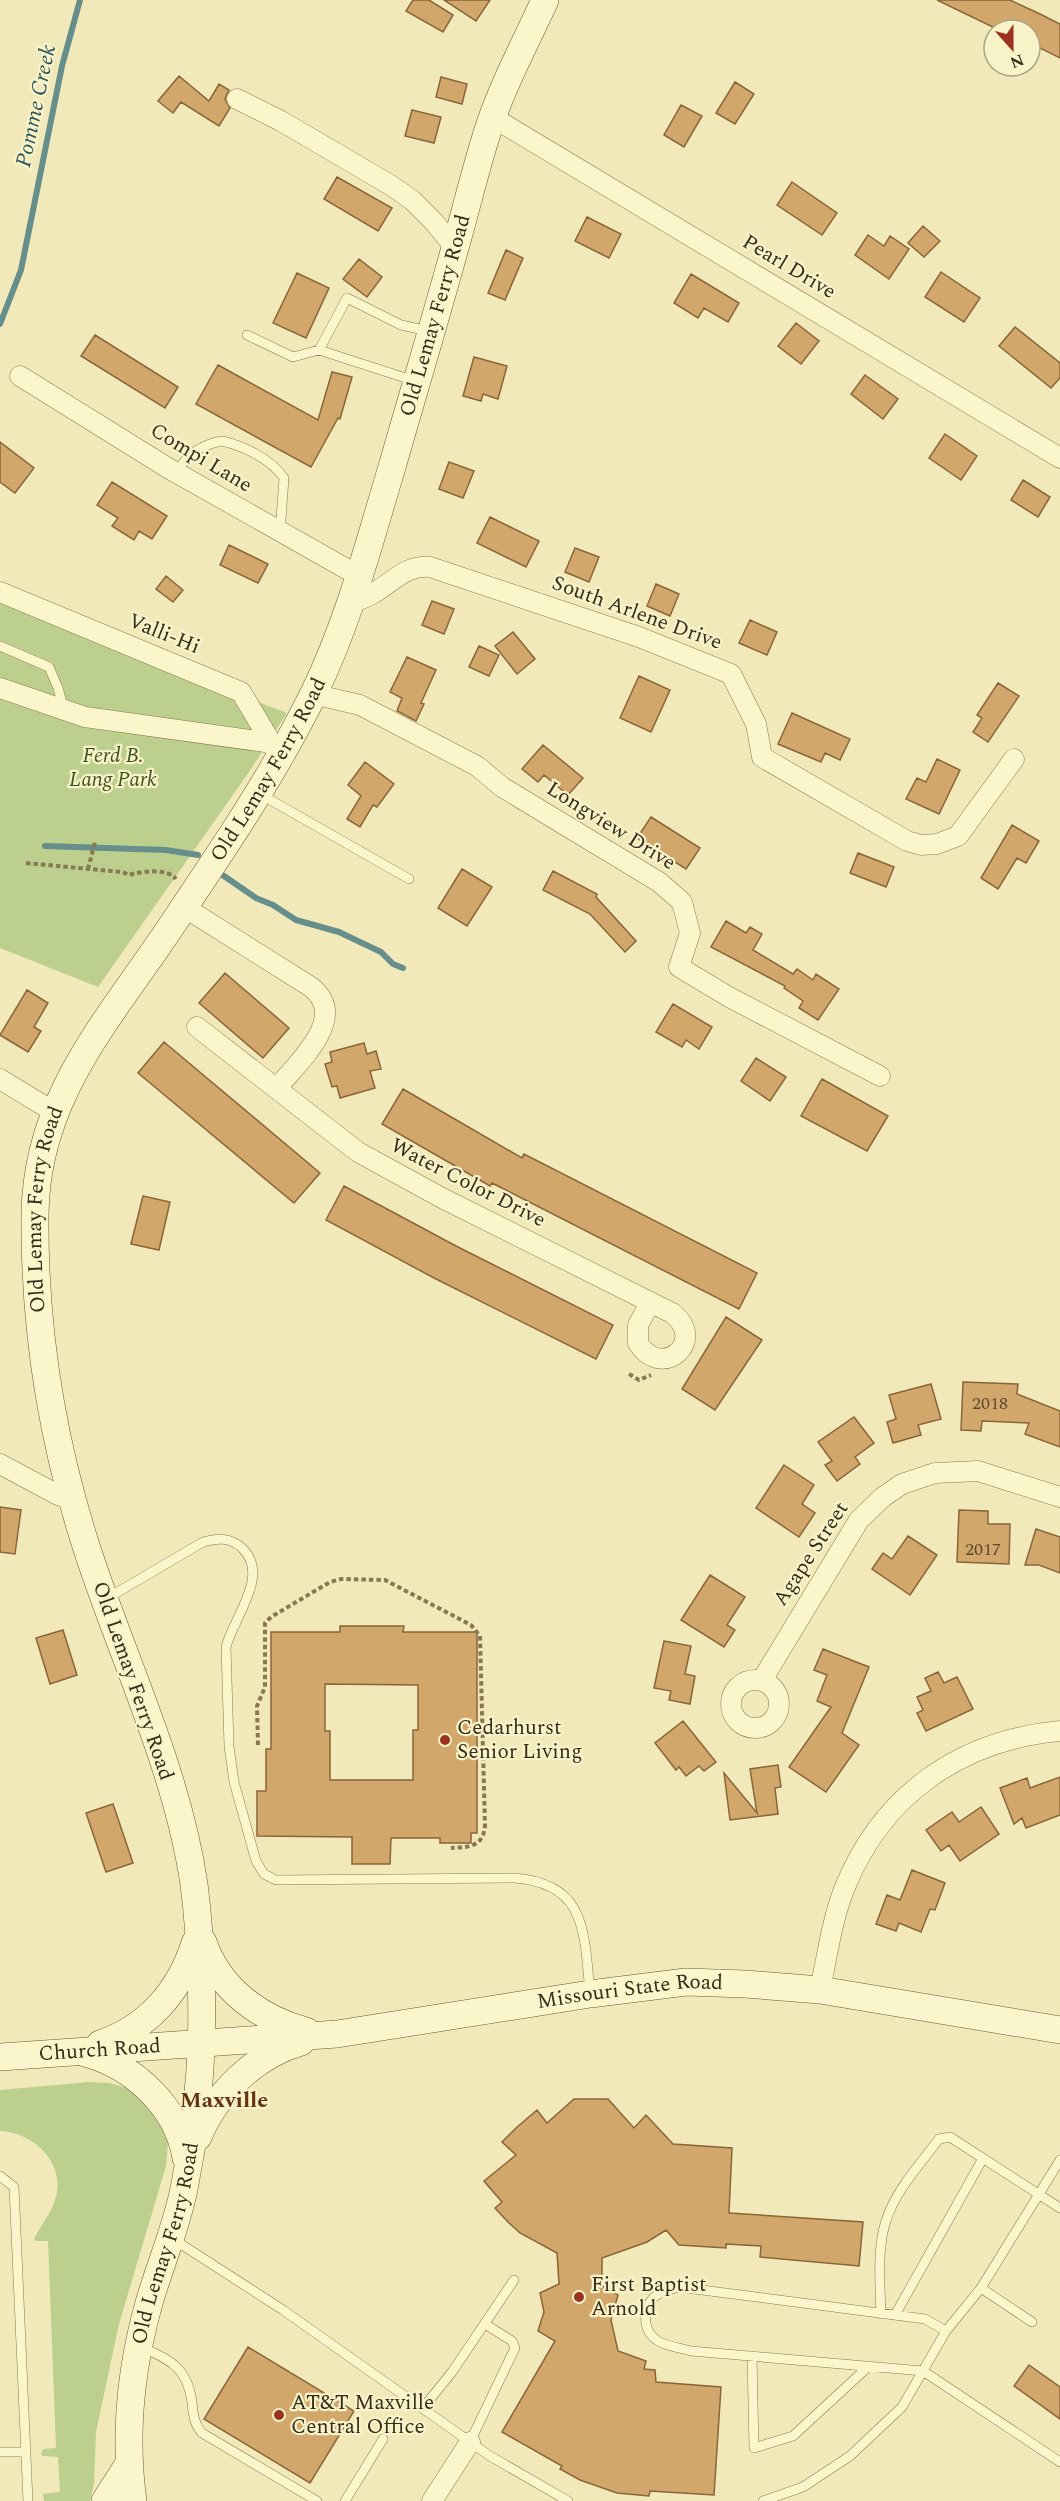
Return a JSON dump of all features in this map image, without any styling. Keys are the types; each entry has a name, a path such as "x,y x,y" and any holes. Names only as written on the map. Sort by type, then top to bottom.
{"main road":[{"name":"Old Lemay Ferry Road","path":"133,2501 128,2465 133,2391 148,2306 171,2237 188,2168 201,2043 202,1986 194,1883 179,1816 160,1752 105,1600 73,1500 51,1402 37,1289 36,1194 42,1148 54,1112 77,1063 184,907 258,793 275,749 313,694 351,602 417,382 492,117 545,0"},
{"path":"198,1927 217,1970 231,1989 249,2005 269,2018 291,2027 313,2033 337,2034"},
{"path":"76,2051 123,2035 138,2026 163,2003 183,1975 190,1960 198,1927"},
{"name":"Missouri State Road","path":"201,2043 337,2034 687,1982 745,1983 820,1990 1060,2030"},
{"path":"188,2168 202,2128 212,2109 240,2077 276,2052 296,2044 337,2034"},
{"name":"Church Road","path":"0,2057 201,2043"},
{"path":"76,2051 109,2061 124,2069 153,2093 172,2119 180,2135 188,2168"},
{"path":"105,2501 128,2465"}],"street":[{"path":"237,99 281,121 392,186 427,215 455,249"},
{"name":"Pearl Drive","path":"492,117 1060,458"},
{"name":"Compi Lane","path":"21,376 177,472 359,576"},
{"name":"South Arlene Drive","path":"351,602 367,599 406,571 417,566 430,567 639,636 731,674 756,724 762,757 907,841 921,845 937,844 958,836 1014,759"},
{"name":"Valli-Hi","path":"0,592 241,692 275,749"},
{"path":"0,688 85,717 275,749"},
{"name":"Longview Drive","path":"313,694 360,705 477,766 502,787 659,882 682,902 690,933 679,967 729,997 880,1076"},
{"path":"184,907 311,987 319,993 324,1002 325,1022 319,1035 277,1088"},
{"name":"Water Color Drive","path":"197,1027 358,1152 442,1198 650,1303"},
{"path":"0,1078 54,1112"},
{"path":"0,1464 58,1496 73,1500"},
{"name":"Agape Street","path":"762,1680 782,1643 859,1520 883,1497 902,1484 935,1473 957,1470 978,1471 1060,1497"},
{"path":"820,1990 844,1890 868,1843 891,1812 934,1774 967,1755 1003,1740 1060,1731"},
{"path":"432,2501 470,2442"}],"lane":[{"path":"319,350 346,298 401,325 431,332"},
{"path":"247,335 293,357 319,350 417,382"},
{"path":"177,472 181,465 202,447 222,441 264,459 278,468 284,477 279,532"},
{"path":"0,646 49,667 64,710"},
{"path":"258,793 409,879"},
{"path":"105,1600 203,1542 225,1539 240,1546 251,1559 253,1576 252,1585 229,1634 226,1647 230,1755 234,1782 252,1847 264,1874 276,1880 514,1878 534,1879 548,1884 565,1894 576,1911 586,1958 590,1995"},
{"path":"881,2314 880,2271 885,2221 899,2195 939,2139 950,2137 982,2160 1060,2208"},
{"path":"895,2315 982,2160"},
{"path":"763,2501 803,2487 850,2456 902,2407 946,2331 981,2288 1060,2160"},
{"path":"0,2176 14,2187 28,2501"},
{"path":"171,2237 283,2310 470,2442 568,2501"},
{"path":"423,2408 452,2372 514,2280"},
{"path":"946,2331 925,2319 679,2287 656,2295 645,2311 646,2326 652,2337 691,2351 923,2371 1060,2462"},
{"path":"981,2288 1032,2322"},
{"path":"470,2442 515,2348 512,2341 485,2324"},
{"path":"140,2346 178,2367 190,2390 195,2422 202,2433 317,2501"},
{"path":"752,2356 754,2448 793,2436 869,2366"},
{"path":"345,2501 383,2439"},
{"path":"0,2452 26,2452"}],"path":[{"path":"88,869 95,842"},
{"path":"26,863 129,875 136,872 168,872 176,879"},
{"path":"629,1374 639,1380 657,1372"},
{"path":"258,1745 257,1706 266,1687 265,1623 271,1617 335,1580 371,1579 391,1582 461,1619 476,1628 480,1636 485,1826 483,1838 477,1845 451,1848"}],"green space":[{"name":"Ferd B. Lang Park","path":"0,602 287,713 249,772 98,987 0,948"},
{"path":"89,2082 110,2083 133,2090 149,2101 168,2142 166,2166 119,2324 96,2432 94,2483 90,2501 44,2501 43,2494 60,2492 58,2457 41,2454 43,2449 56,2448 48,2241 34,2239 54,2203 58,2184 56,2172 44,2151 24,2137 0,2131 0,2090"}],"building":[{"path":"413,0 429,0 453,15 443,32 406,11"},
{"path":"444,0 490,0 476,21"},
{"path":"937,0 1010,0 1040,14 1060,24 1060,58 1042,49 1042,18 982,18 982,22"},
{"path":"179,76 209,101 219,84 229,90 225,99 230,108 219,126 181,102 173,113 158,101"},
{"path":"441,77 467,84 462,104 436,97"},
{"path":"735,82 754,94 735,124 716,113"},
{"path":"681,105 702,116 684,147 664,135"},
{"path":"412,110 441,117 434,143 405,136"},
{"path":"337,177 392,208 378,231 324,199"},
{"path":"792,182 837,213 822,235 777,205"},
{"path":"587,217 621,234 609,258 575,241"},
{"path":"923,226 940,241 924,257 908,243"},
{"path":"868,235 884,246 890,236 909,249 889,279 855,255"},
{"path":"506,250 523,258 505,300 488,293"},
{"path":"359,259 382,277 367,297 343,279"},
{"path":"941,272 980,298 964,322 925,297"},
{"path":"297,273 329,288 306,338 273,323"},
{"path":"691,274 739,303 728,322 704,308 698,318 674,303"},
{"path":"796,323 819,341 801,364 778,346"},
{"path":"1015,327 1060,363 1060,378 1051,388 999,346"},
{"path":"95,335 178,387 165,408 81,356"},
{"path":"474,357 507,366 498,399 483,394 481,401 463,396"},
{"path":"218,365 318,420 332,372 352,377 340,419 338,418 311,467 196,404"},
{"path":"865,375 898,399 883,419 851,394"},
{"path":"945,434 977,456 961,480 929,458"},
{"path":"0,442 34,468 15,493 0,482"},
{"path":"449,462 474,471 463,498 439,489"},
{"path":"1023,480 1050,497 1038,517 1011,500"},
{"path":"112,482 167,516 152,539 139,531 134,540 112,526 118,518 97,505"},
{"path":"490,517 539,541 526,567 477,543"},
{"path":"229,545 268,564 258,583 220,565"},
{"path":"575,548 599,557 589,582 565,572"},
{"path":"166,576 183,590 173,602 156,589"},
{"path":"656,584 679,594 670,616 647,606"},
{"path":"432,601 454,609 444,634 422,625"},
{"path":"750,620 777,632 767,655 739,643"},
{"path":"513,632 535,659 517,674 495,646"},
{"path":"479,646 499,655 489,676 469,667"},
{"path":"407,657 436,670 421,703 424,704 416,721 397,711 402,698 390,692"},
{"path":"639,676 670,690 651,732 620,718"},
{"path":"998,683 1019,696 988,742 973,732 982,718 977,715"},
{"path":"792,713 850,739 840,760 825,753 821,762 778,744"},
{"path":"543,745 583,778 568,795 544,775 538,782 522,769"},
{"path":"937,759 960,770 939,814 906,799 917,778 926,782"},
{"path":"365,762 394,784 377,807 373,805 360,827 347,819 361,796 348,785"},
{"path":"651,817 700,848 686,869 637,838"},
{"path":"1012,825 1039,841 1026,863 1017,858 998,889 981,878"},
{"path":"858,853 894,867 886,887 850,873"},
{"path":"462,869 492,887 467,926 438,908"},
{"path":"553,871 597,894 596,897 636,941 625,952 590,914 543,890"},
{"path":"726,921 746,933 750,927 762,934 753,950 793,974 797,969 813,980 816,974 839,989 818,1020 799,1008 803,1001 784,988 785,986 711,947"},
{"path":"225,973 289,1028 263,1058 199,1003"},
{"path":"27,990 48,1003 34,1027 41,1031 28,1052 0,1035"},
{"path":"673,1004 712,1027 699,1049 686,1040 682,1047 656,1032"},
{"path":"164,1042 320,1173 294,1203 138,1073"},
{"path":"364,1043 367,1054 376,1051 381,1069 370,1071 375,1088 340,1098 337,1086 332,1087 325,1064 332,1062 330,1052"},
{"path":"756,1058 786,1077 770,1101 741,1081"},
{"path":"822,1079 888,1116 867,1151 801,1116"},
{"path":"403,1089 522,1158 524,1154 757,1273 739,1309 492,1183 490,1186 382,1124"},
{"path":"344,1186 456,1246 613,1325 596,1359 434,1278 326,1220"},
{"path":"143,1196 170,1202 159,1250 131,1244"},
{"path":"726,1317 762,1340 715,1410 682,1389"},
{"path":"963,1382 1018,1384 1017,1394 1060,1411 1060,1447 1025,1434 1029,1423 982,1421 981,1431 961,1430"},
{"path":"931,1384 941,1419 918,1425 921,1435 893,1443 887,1422 896,1419 889,1395"},
{"path":"854,1417 874,1443 855,1457 860,1464 837,1481 825,1465 832,1461 818,1442"},
{"path":"784,1465 814,1485 802,1504 815,1513 799,1537 756,1508"},
{"path":"0,1507 21,1510 15,1554 0,1552"},
{"path":"959,1510 988,1511 988,1524 1010,1524 1009,1564 957,1562"},
{"path":"1036,1529 1060,1537 1060,1573 1039,1565 1025,1565"},
{"path":"908,1536 937,1555 910,1595 872,1569 883,1553 892,1559"},
{"path":"710,1575 745,1597 727,1625 735,1630 724,1647 681,1620"},
{"name":"Cedarhurst Senior Living","path":"340,1626 404,1626 403,1632 477,1632 477,1833 471,1833 471,1843 440,1843 440,1838 391,1838 390,1864 352,1864 352,1837 257,1836 257,1791 266,1791 266,1749 271,1749 271,1632 340,1632","holes":["325,1684 418,1685 418,1730 413,1730 413,1780 330,1780 330,1731 325,1731"]},
{"path":"63,1630 77,1675 50,1684 36,1638"},
{"path":"664,1641 691,1646 685,1674 695,1676 690,1704 669,1700 671,1691 654,1688"},
{"path":"823,1649 869,1667 842,1733 859,1745 826,1792 789,1767 831,1707 817,1701 827,1675 814,1670"},
{"path":"938,1672 944,1683 957,1677 973,1709 926,1731 917,1713 923,1710 917,1697 931,1691 925,1678"},
{"path":"683,1721 716,1762 704,1771 699,1766 686,1776 679,1767 676,1770 655,1743"},
{"path":"778,1765 781,1787 775,1788 778,1814 730,1820 724,1773 757,1813 750,1769"},
{"path":"1060,1777 1060,1815 1026,1828 1022,1818 1014,1824 1000,1788 1027,1778 1030,1788"},
{"path":"113,1804 133,1863 106,1872 86,1813"},
{"path":"981,1807 999,1834 960,1861 949,1845 941,1851 926,1830 952,1812 959,1822"},
{"path":"912,1870 945,1883 935,1910 930,1909 921,1932 899,1923 896,1931 876,1924 887,1895 900,1900"},
{"name":"First Baptist Arnold","path":"574,2099 608,2099 634,2128 646,2115 673,2144 732,2148 729,2213 863,2222 859,2266 760,2257 761,2246 726,2244 726,2248 679,2245 666,2230 647,2242 602,2258 602,2286 618,2295 611,2320 618,2351 646,2361 644,2369 655,2370 656,2382 721,2387 714,2495 650,2491 649,2496 617,2493 580,2480 560,2469 562,2466 502,2432 555,2341 538,2331 544,2312 540,2293 559,2284 557,2253 520,2233 508,2222 495,2208 502,2202 484,2181 516,2155 502,2142 516,2128 537,2110 547,2123"},
{"name":"AT&T Maxville Central Office","path":"248,2347 354,2411 310,2483 204,2419"},
{"path":"1029,2365 1060,2387 1060,2419 1014,2386"}],"waterway":[{"name":"Pomme Creek","path":"0,324 21,270 62,66 80,0"},
{"path":"45,846 166,850 198,855"},
{"path":"221,874 256,898 273,905 296,920 339,932 381,952 393,964 403,968"}],"place":[{"name":"Cedarhurst Senior Living","path":"445,1740"},
{"name":"First Baptist Arnold","path":"579,2297"},
{"name":"AT&T Maxville Central Office","path":"279,2415"}],"district":[{"name":"Maxville","path":"224,2100"}]}
